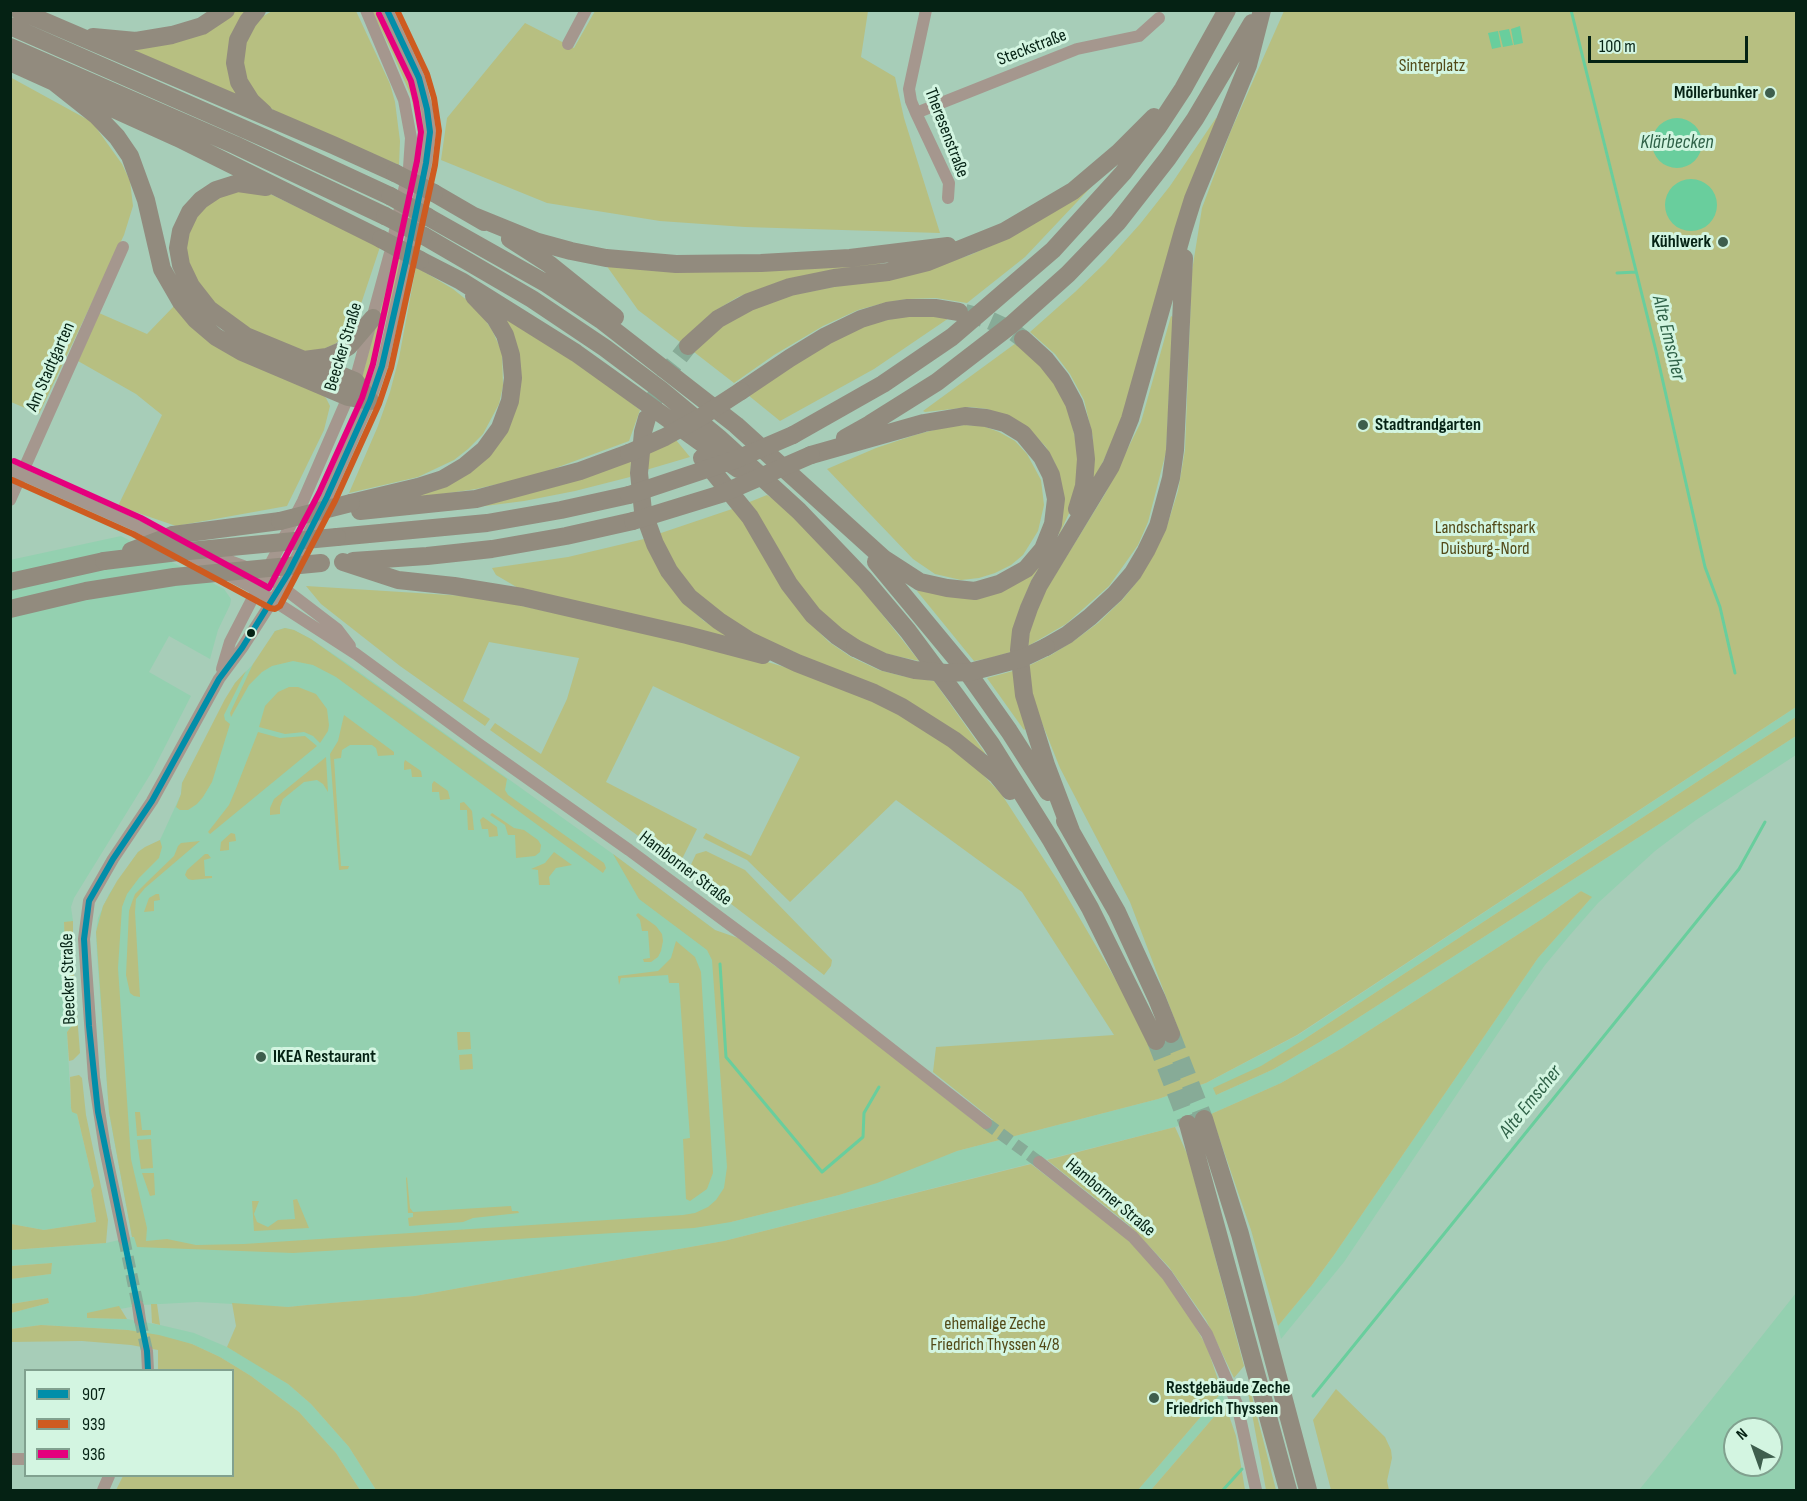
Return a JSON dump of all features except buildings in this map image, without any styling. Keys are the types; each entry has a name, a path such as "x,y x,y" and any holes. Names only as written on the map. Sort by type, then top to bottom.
{"highway":[{"path":"18,10 333,145 434,193 549,264 683,373 693,390"},
{"path":"59,29 103,39 136,41 172,35 202,26 226,10"},
{"path":"257,10 238,40 235,63 239,82 251,101 272,120"},
{"path":"10,582 104,561 189,550 487,523 561,510 629,495 737,459 793,435 893,377 952,336 1053,250 1123,173 1158,127 1183,89 1227,10"},
{"path":"1071,831 1046,765 1024,696 1019,650 1022,631 1039,585 1111,466 1130,419 1193,199 1248,65 1260,10"},
{"path":"10,609 86,591 174,577 427,556 492,549 566,536 633,521 721,494 811,455 870,424 937,382 1011,325 1068,274 1118,222 1168,158 1233,58 1260,10"},
{"path":"10,26 267,139 390,196 547,284 601,320 693,390 736,425 883,558 921,582 975,591 999,584 1026,569 1043,549 1053,524 1056,499 1051,475 1035,447 1023,434 1005,423 965,416 924,423 811,455"},
{"path":"10,47 235,145 424,236 532,299 606,348 719,438 799,511 866,580 908,632 991,744 1051,840 1164,1037 1157,999 1117,912 1071,831 1009,731 968,673 881,567 810,494"},
{"path":"10,62 285,190 461,281 576,353 799,511"},
{"path":"54,81 97,116 117,136 130,156 146,200 162,269 176,294 196,320 216,337 242,352 352,389"},
{"path":"688,346 718,319 749,302 790,287 834,278 888,272 928,262 1005,231 1074,191 1119,152 1183,89"},
{"path":"285,190 237,183 216,190 201,200 190,213 181,231 178,248 181,265 191,286 209,309 246,336 303,360 370,401"},
{"path":"670,421 750,517 789,584 813,615 837,636 855,648 885,662 915,670 946,673 970,672 1023,658 1067,635 1115,594 1133,573 1158,526 1171,478 1175,450 1183,262 1191,226 1193,199"},
{"path":"474,216 538,242 571,251 606,258 676,264 772,262 894,254 946,247 1005,231"},
{"path":"104,561 173,535 280,521 349,507 418,488 443,479 465,466 484,450 500,428 510,401 513,378 506,335 495,318 461,281"},
{"path":"349,507 476,499 580,471 629,453 674,432 808,346 861,319 887,311 908,309 934,308 959,312"},
{"path":"303,360 327,357 341,351 349,346 373,318"},
{"path":"1023,339 1046,360 1061,379 1074,403 1083,432 1086,459 1084,486 1068,537"},
{"path":"647,418 643,432 639,473 643,511 655,544 669,571 689,597 719,621 750,640 797,663 874,693 902,707 954,740 997,776 1051,840"},
{"path":"343,562 398,580 522,597 797,663"},
{"path":"1288,1491 1196,1121 1240,1234 1308,1491"}],"street":[{"name":"Beecker Straße","path":"219,679 230,642 303,501 352,389 390,253 408,168 411,138 404,100 366,10"},
{"name":"Beecker Straße","path":"124,1239 98,1112 89,1026 85,950 86,919 90,901 113,859 152,801 219,679 282,586 327,497 370,401 382,366 406,261 430,132 420,78 387,10"},
{"path":"568,44 586,10"},
{"name":"Theresenstraße","path":"926,10 909,89 916,113 949,183 948,198"},
{"name":"Steckstraße","path":"916,113 1077,49 1139,36 1159,18"},
{"name":"Am Stadtgarten","path":"10,500 123,247"},
{"name":"Hamborner Straße","path":"10,469 137,526 265,574 337,629 356,654"},
{"name":"Hamborner Straße","path":"137,526 257,590 356,654 629,850 780,962 986,1123"},
{"name":"Hamborner Straße","path":"1039,1162 1133,1237 1167,1275 1197,1318 1212,1344 1238,1404 1256,1491"},
{"path":"138,1306 140,1320"},
{"path":"147,1352 148,1369"},
{"path":"103,1491 109,1477"}],"shaded area":[{"path":"121,536 224,589 231,599 218,630 210,659 169,636 149,672 191,696 153,770 74,898 71,907 73,921 64,923 74,1023 67,1032 71,1108 77,1114 94,1186 91,1190 96,1222 44,1230 11,1224 10,560"},
{"path":"285,628 311,639 348,664 715,930 731,1222 839,1195 957,1151 1158,1099 1206,1083 1298,1035 1796,707 1796,717 1216,1095 1274,1069 1333,1034 1796,736 1796,755 1696,820 1655,851 1598,903 1545,965 1344,1262 1281,1339 1278,1326 1334,1255 1538,958 1591,898 1581,891 1545,917 1342,1048 1281,1083 1175,1127 724,1241 415,1296 288,1307 197,1302 142,1305 120,1309 119,1307 88,1318 127,1319 194,1333 227,1347 260,1366 288,1384 311,1404 349,1447 376,1490 360,1490 336,1453 299,1412 251,1376 220,1357 192,1344 128,1330 41,1325 11,1329 11,1313 49,1303 47,1298 11,1304 10,1279 50,1274 52,1263 11,1266 11,1250 106,1243 132,1237 109,1112 97,955 98,918 109,894 138,852 160,840 181,794 182,783 235,683 259,658 275,631"},
{"path":"1796,1293 1796,1490 1639,1490"},
{"path":"1222,1392 1225,1404 1151,1490 1138,1490"}],"green space":[{"path":"236,11 248,11 241,98 121,48 205,31"},
{"path":"272,11 356,11 390,84 395,102 400,141 399,165 276,112 251,93 240,64 244,37 262,17"},
{"path":"372,11 377,11 395,49 406,63 421,101 425,133 419,174 414,172 418,133 411,96"},
{"path":"595,11 868,11 861,57 895,77 904,118 940,233 745,227 660,221 547,203 441,160 447,118 525,23 574,48"},
{"name":"Landschaftspark Duisburg-Nord","path":"1284,11 1796,11 1796,707 1297,1035 1206,1083 1158,1099 957,1151 877,1183 839,1195 731,1222 694,1228 293,1253 137,1247 132,1237 109,1112 96,932 103,906 117,881 138,852 160,840 162,847 159,858 139,878 127,894 122,907 118,968 131,1159 147,1228 146,1241 167,1239 196,1245 244,1244 683,1215 708,1207 724,1188 727,1167 712,960 707,950 639,899 613,854 715,930 738,938 865,1034 979,1125 993,1120 933,1072 936,1047 1114,1035 1022,892 896,800 790,902 747,860 703,838 706,833 751,856 800,757 653,686 606,782 697,829 679,865 490,730 495,723 541,754 567,699 579,658 489,642 463,701 490,719 485,726 400,666 321,604 306,586 481,597 696,644 771,663 811,675 899,710 973,764 1002,795 1058,881 1134,1011 1179,1031 1130,902 1060,768 1031,693 1028,666 1075,640 1098,623 1123,599 1140,578 1166,529 1178,491 1185,450 1192,271 1202,208 1230,133"},
{"path":"10,77 92,122 122,164 130,181 133,206 124,235 39,414 11,402"},
{"path":"1216,118 1218,119 1124,416 1095,479 1093,478 1093,438 1084,400 1070,374 1055,354 1030,332 1105,263 1140,224 1170,186"},
{"path":"1093,185 1025,257 967,303 936,298 907,299 858,310 823,326 774,355 734,383 694,352 724,324 753,309 792,295 931,268 970,255 1010,237"},
{"path":"262,190 380,247 351,329 335,344 312,354 256,334 214,304 197,283 187,262 186,233 192,215 218,193"},
{"path":"395,255 402,258 372,374 368,380 365,380 362,377"},
{"path":"880,262 880,264 787,279 738,297 713,312 680,342 638,310 606,265"},
{"path":"416,267 453,289 468,301 492,330 502,352 503,386 499,404 483,434 454,460 418,477 349,493 390,392 399,358"},
{"path":"175,305 326,398 330,406 324,430 287,506 176,526 118,506 162,415 136,394 78,361 99,313 147,334"},
{"path":"500,311 640,410 629,441 534,476 476,489 401,500 444,485 516,404"},
{"path":"910,315 949,318 874,369 780,421 748,395 830,341 864,325"},
{"path":"1171,316 1173,317 1166,452 1148,522 1138,545 1109,586 1066,624 1028,646 1030,628 1044,593 1105,494 1141,422"},
{"path":"1016,343 1040,365 1068,406 1080,461 1071,509 1058,537 1062,522 1055,463 1046,447 1033,433 988,409 970,407 923,411"},
{"path":"983,426 1015,441 1027,454 1041,480 1044,505 1038,531 1023,555 1011,565 995,573 961,580 935,574 913,559 827,469 876,448 915,435 945,427"},
{"path":"676,440 690,457 646,470 647,454"},
{"path":"631,461 630,477 524,501 446,511"},
{"path":"767,495 781,504 859,585 919,661 887,654 860,643 817,610 794,580 747,503"},
{"path":"735,508 807,620 829,642 851,657 879,670 934,681 985,753 980,754 794,652 754,635 695,593 675,568 658,534"},
{"path":"644,539 683,602 704,621 734,640 525,592 496,575 492,568 568,557"},
{"path":"1046,557 1032,579 1019,610 1011,652 990,658 974,661 917,591 921,588 945,596"},
{"path":"285,628 311,639 507,779 505,790 508,795 604,863 606,868 603,873 336,677 313,665 293,661 272,666 262,672 249,685 231,717 230,713 253,664 275,631"},
{"path":"246,671 224,715 225,720 230,724 212,782 197,804 188,810 180,810 176,807 182,783 225,699"},
{"path":"1013,671 1027,728 1024,730 987,678"},
{"path":"289,687 298,687 316,694 327,709 328,731 320,743 313,736 304,732 285,734 259,727 265,706 278,692"},
{"path":"344,715 394,752 394,755 378,756 376,748 372,745 350,745 342,750 341,758 334,759 341,866 349,866 348,869 339,870 330,754 338,741"},
{"path":"1796,717 1796,736 1333,1034 1274,1069 1216,1095 1213,1088 1261,1066 1303,1040"},
{"path":"258,732 280,738 305,736 317,746 210,834 208,832 229,805"},
{"path":"326,757 328,792 317,780 304,782 283,799 280,814 270,815 274,799"},
{"path":"405,760 421,771 422,777 412,777 411,769 404,770"},
{"path":"434,781 448,791 450,799 440,800 439,792 432,792"},
{"path":"464,802 472,811 474,830 468,830 467,810 460,810 460,803"},
{"path":"492,813 538,840 541,845 540,852 535,856 516,858 515,835 508,835 505,825 490,815"},
{"path":"483,817 497,827 498,836 489,837 488,829 482,829 480,820"},
{"path":"231,833 235,834 236,841 229,842 229,850 220,851 221,842"},
{"path":"200,841 145,888 136,899 140,997 134,996 130,993 126,975 129,911 135,894 174,856 181,843"},
{"path":"706,851 745,870 832,960 831,966 824,975 688,871 696,854"},
{"path":"554,852 572,865 556,868 549,877 550,885 539,885 538,870 531,869 545,863"},
{"path":"205,854 211,858 204,860 205,876 212,876 212,878 188,879 185,875 187,870"},
{"path":"1581,891 1592,897 1538,958 1334,1255 1278,1326 1251,1230 1211,1114 1281,1083 1342,1048 1545,917"},
{"path":"159,894 160,900 154,901 154,911 144,912 149,898"},
{"path":"638,913 656,926 662,934 661,951 658,957 651,962 644,962 643,959 650,958 648,931 642,931 640,920 636,915"},
{"path":"73,921 73,963 80,1053 69,1061 67,1032 74,1023 71,978 66,973 64,922"},
{"path":"676,941 695,957 701,972 713,1173 707,1189 690,1201 686,1199 683,1139 690,1138 679,983 669,983 668,975 621,978 619,985 618,976 658,971 671,958"},
{"path":"457,1032 470,1032 471,1049 458,1050"},
{"path":"472,1054 473,1069 460,1070 459,1055"},
{"path":"79,1075 82,1078 86,1115 108,1220 106,1243 11,1250 11,1224 44,1230 96,1222 91,1190 94,1186 77,1114 72,1112 71,1108 70,1077"},
{"path":"135,1112 140,1112 142,1130 151,1130 151,1135 137,1136"},
{"path":"1175,1127 1188,1156 1244,1366 1234,1378 1206,1320 1169,1267 1129,1225 1047,1160"},
{"path":"151,1139 153,1168 141,1169 137,1140"},
{"name":"ehemalige Zeche Friedrich Thyssen 4/8","path":"1031,1164 1124,1236 1155,1268 1181,1302 1207,1347 1222,1392 1138,1490 376,1490 349,1447 311,1404 288,1384 227,1347 236,1326 232,1303 288,1307 415,1296 724,1241"},
{"path":"142,1173 154,1173 155,1195 150,1196"},
{"path":"407,1177 410,1208 413,1212 511,1206 512,1211 519,1213 473,1218 463,1222 409,1226 408,1218 413,1217 413,1213 408,1213"},
{"path":"297,1199 309,1228 254,1231 252,1201 259,1201 254,1214 257,1222 268,1227 278,1220 295,1219 293,1200"},
{"path":"52,1263 51,1274 11,1279 11,1266"},
{"path":"48,1298 49,1303 11,1313 11,1304"},
{"path":"151,1304 157,1304 160,1325 152,1323"},
{"path":"119,1306 127,1319 87,1318 87,1313"},
{"path":"41,1325 128,1330 192,1344 220,1357 251,1376 299,1412 336,1453 360,1490 116,1490 122,1477 234,1477 234,1369 158,1369 158,1350 82,1341 11,1342 11,1329"},
{"path":"1250,1389 1276,1490 1266,1490 1248,1392"},
{"path":"1336,1389 1385,1437 1392,1458 1387,1481 1389,1490 1331,1490 1313,1420"},
{"path":"1225,1404 1236,1436 1245,1490 1151,1490"}],"water":[{"path":"1520,26 1523,43 1514,45 1511,29"},
{"path":"1509,29 1513,45 1503,47 1499,31"},
{"path":"1498,31 1501,47 1492,49 1488,33"},
{"name":"Klärbecken","path":"1677,118 1686,120 1697,129 1702,143 1700,152 1691,163 1677,168 1668,166 1657,157 1652,143 1654,134 1663,123"},
{"path":"1686,179 1696,179 1710,186 1717,205 1710,224 1696,231 1686,231 1676,227 1669,220 1665,210 1665,200 1669,190 1676,183"}],"waterway":[{"name":"Alte Emscher","path":"1571,10 1656,351 1705,567 1720,607 1735,673"},
{"path":"1617,273 1636,272"},
{"name":"Alte Emscher","path":"1313,1396 1739,869 1765,822"},
{"path":"720,964 726,1057 822,1172 863,1137 864,1113 879,1087"},
{"name":"Alte Emscher","path":"1223,1490 1242,1469"}],"tunnel":[{"path":"965,313 987,319 1011,330 1023,339"},
{"path":"652,403 670,369 688,346"},
{"path":"1171,1034 1204,1119"},
{"path":"1156,1041 1188,1124"},
{"path":"986,1123 1039,1162"},
{"path":"124,1239 138,1306"},
{"path":"140,1320 147,1351"}],"transit line":[{"name":"907","path":"148,1369 147,1351 98,1112 89,1026 84,939 89,901 113,859 152,801 219,679 242,648 288,574 327,497 370,401 382,366 406,261 430,132 419,78 387,10"},
{"name":"939","path":"10,479 133,534 270,608 275,609 280,606 335,501 379,404 391,368 435,165 439,131 434,98 427,74 397,10"},
{"name":"936","path":"14,461 141,518 269,588 319,493 362,398 373,364 417,161 421,132 411,81 379,14"}],"place":[{"name":"Möllerbunker","path":"1770,93"},
{"name":"Kühlwerk","path":"1723,242"},
{"name":"Stadtrandgarten","path":"1363,425"},
{"name":"IKEA Restaurant","path":"261,1057"},
{"name":"Restgebäude Zeche Friedrich Thyssen","path":"1154,1398"}],"park label":[{"name":"Sinterplatz","path":"1432,66"}]}
